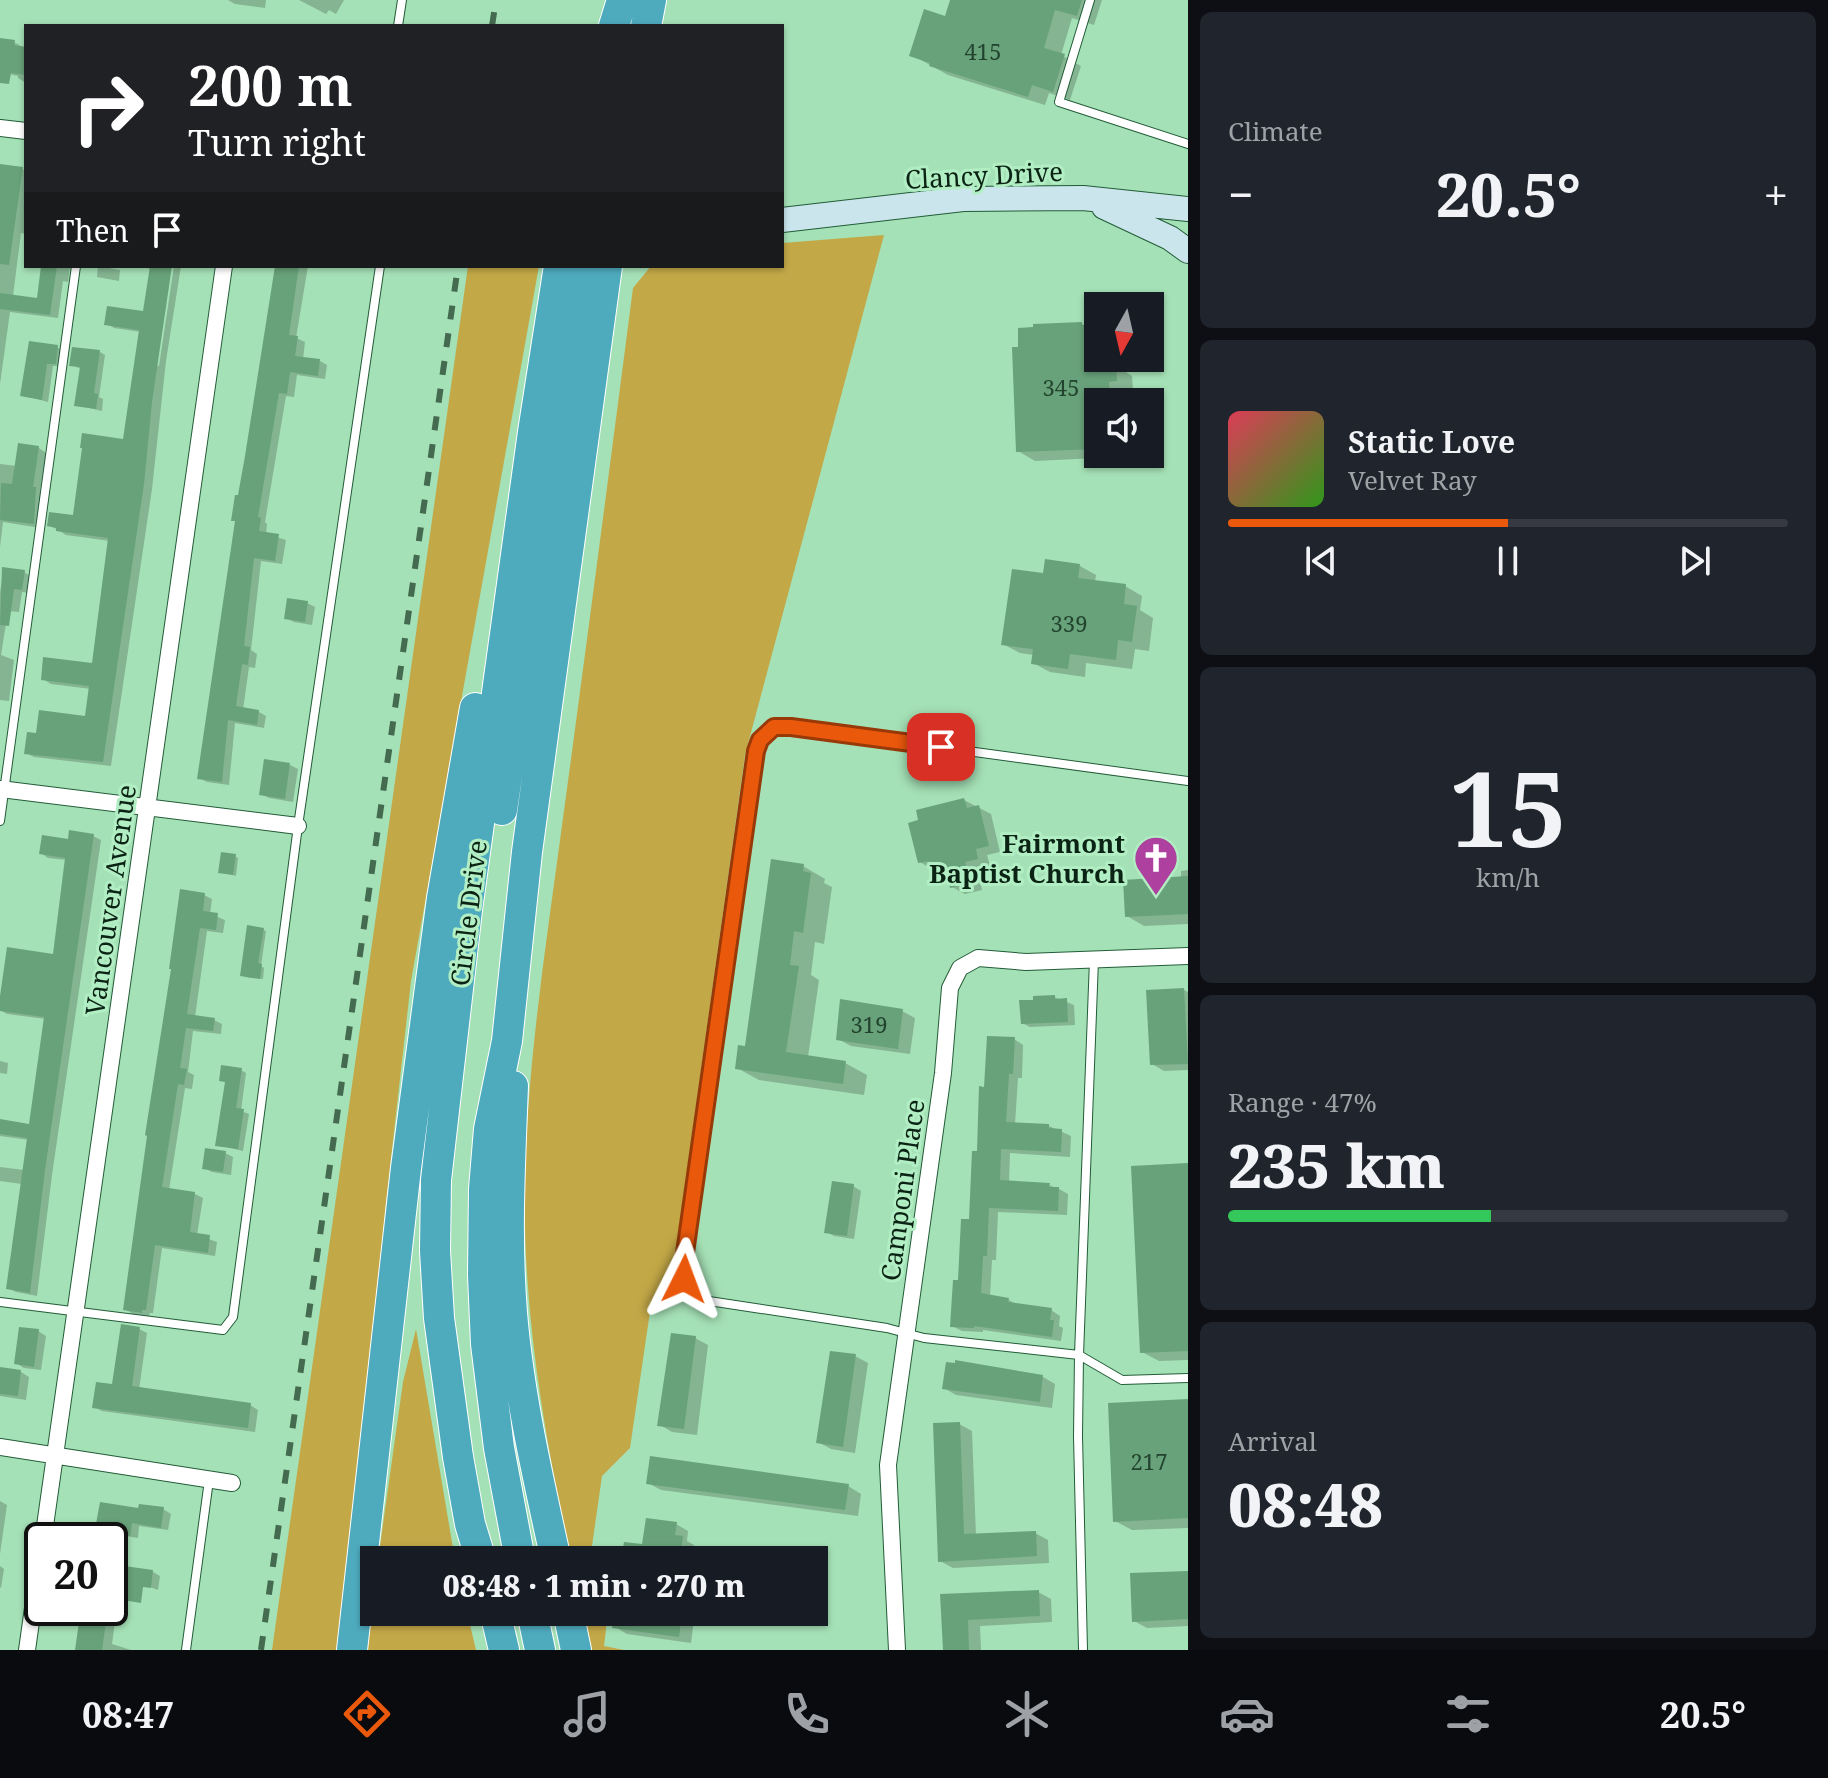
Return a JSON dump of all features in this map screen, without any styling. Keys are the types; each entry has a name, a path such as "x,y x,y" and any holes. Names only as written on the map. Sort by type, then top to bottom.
{"highway":[{"path":"615,24 625,0"},
{"path":"625,0 626,24"},
{"path":"646,24 651,0"},
{"name":"Circle Drive","path":"477,1546 458,1457 439,1318 435,1223 442,1129 467,910 559,268"},
{"path":"442,1129 494,864 583,268"},
{"name":"Circle Drive","path":"517,1546 492,1405 483,1275 484,1189 489,1129 507,1041 527,852 607,268"},
{"path":"600,316 611,287 626,268"},
{"path":"352,1650 406,1168 442,898 497,585 533,432"},
{"path":"507,1041 513,1084 508,1221 512,1312 523,1402 553,1546"},
{"path":"498,1626 504,1650"},
{"path":"535,1626 540,1650"},
{"path":"571,1626 576,1650"}],"street":[{"path":"0,128 24,131"},
{"path":"1083,198 1150,227 1188,251"},
{"name":"Clancy Drive","path":"784,220 963,199 1083,198 1188,209"},
{"name":"Vancouver Avenue","path":"45,1522 224,268"},
{"path":"2,790 298,826"},
{"name":"Camponi Place","path":"897,1650 888,1465 943,1073 950,988 954,977 960,968 978,958 1026,962 1188,956"},
{"path":"0,1447 232,1483"},
{"name":"Vancouver Avenue","path":"27,1650 30,1626"}],"lane":[{"path":"398,24 402,0"},
{"path":"1090,0 1059,102 1188,144"},
{"path":"0,821 76,268"},
{"path":"0,1302 223,1330 233,1317 298,826 380,268"},
{"path":"1188,781 791,727 774,727 760,740 683,1267 689,1290 709,1301 887,1328 905,1335 1079,1355 1122,1380 1188,1378"},
{"path":"1083,1650 1079,1355 1094,959"},
{"path":"186,1650 209,1479"}],"shaded area":[{"path":"884,235 745,755 668,1306 651,1305 630,1448 602,1476 592,1546 568,1546 550,1454 534,1346 527,1274 526,1159 540,988 633,288 649,268 784,268 784,243"},
{"path":"468,268 539,268 411,981 369,1385 337,1650 272,1650"},
{"path":"416,1329 453,1546 380,1546 403,1382"},
{"path":"369,1626 470,1626 476,1650 366,1650"},
{"path":"586,1626 606,1626 604,1646 624,1650 592,1650"}],"building":[{"path":"950,0 1082,0 1077,16 1055,10 1044,48 1065,54 1053,92 1032,85 1028,97 929,66 930,63 909,56 924,9 945,16"},
{"path":"0,38 15,40 14,45 24,47 24,75 11,73 9,84 0,83"},
{"path":"0,164 23,167 9,265 0,264"},
{"path":"41,268 57,268 50,315 0,309 0,293 37,298"},
{"path":"150,268 172,268 103,762 24,754 27,732 36,733 39,710 85,716 89,686 41,680 43,657 92,663 108,538 56,531 56,528 47,526 49,512 73,515 82,433 123,439 139,330 104,325 107,306 143,311"},
{"path":"275,268 299,268 289,335 298,336 295,356 320,359 318,376 290,372 287,394 279,393 258,517 261,518 259,531 279,534 275,561 254,558 244,646 250,647 248,665 242,664 236,706 259,710 257,725 228,720 222,782 197,779 235,521 231,521 245,456"},
{"path":"1082,322 1084,372 1116,372 1117,381 1109,382 1110,388 1084,388 1084,450 1016,452 1012,347 1018,347 1018,328 1033,327 1033,324"},
{"path":"29,341 58,345 56,364 47,364 42,400 20,396"},
{"path":"72,347 100,350 94,393 98,394 96,409 74,406 80,367 69,366"},
{"path":"18,443 39,446 33,487 36,487 34,524 0,520 1,483 12,484"},
{"path":"1045,559 1080,564 1078,578 1126,584 1124,604 1137,606 1132,642 1118,640 1116,660 1070,654 1068,669 1031,664 1033,649 1001,645 1012,569 1043,573"},
{"path":"2,567 25,570 22,590 14,589 9,626 0,625"},
{"path":"287,598 308,601 305,622 284,619"},
{"path":"264,759 290,763 285,799 259,795"},
{"path":"964,798 967,808 979,805 989,846 976,849 978,859 965,862 971,883 950,888 945,867 931,871 929,861 918,863 908,823 918,820 916,810"},
{"path":"69,830 94,834 30,1293 6,1289 27,1138 0,1134 0,1119 29,1124 44,1017 0,1011 0,996 7,947 53,954 65,858 39,854 42,835 68,839"},
{"path":"221,852 236,854 233,875 218,873"},
{"path":"771,859 804,864 803,871 811,873 803,933 794,931 790,965 799,966 786,1052 846,1061 843,1084 735,1069 738,1045 745,1046"},
{"name":"Fairmont Baptist Church","path":"1188,876 1188,914 1125,917 1123,880"},
{"path":"180,889 205,893 203,911 218,913 216,930 200,928 187,1014 215,1018 213,1031 186,1028 180,1068 187,1069 184,1085 178,1084 162,1187 195,1192 190,1232 210,1235 208,1253 155,1245 146,1310 142,1313 123,1310"},
{"path":"247,925 264,928 258,963 262,964 260,979 240,976"},
{"path":"1184,988 1188,1064 1150,1065 1146,990"},
{"path":"1055,995 1055,999 1067,998 1068,1022 1021,1024 1019,1000"},
{"path":"840,999 903,1009 898,1049 836,1040"},
{"path":"987,1036 1015,1037 1006,1122 1049,1124 1049,1128 1062,1129 1061,1152 1001,1149 1000,1180 1050,1183 1049,1187 1059,1187 1058,1211 989,1208 987,1256 983,1256 981,1293 1009,1298 1008,1302 1052,1308 1052,1337 974,1326 950,1327 953,1280 958,1280 961,1219 969,1219 972,1151 977,1151 979,1086 984,1087"},
{"path":"221,1065 242,1068 236,1108 244,1109 238,1149 215,1146 225,1082 219,1081"},
{"path":"205,1148 226,1151 223,1172 202,1169"},
{"path":"1188,1163 1188,1351 1140,1353 1131,1166"},
{"path":"832,1181 854,1184 847,1236 824,1233"},
{"path":"121,1324 140,1327 132,1386 251,1403 248,1428 92,1408 96,1382 112,1384"},
{"path":"19,1327 39,1329 34,1367 14,1364"},
{"path":"671,1333 696,1336 684,1429 657,1426"},
{"path":"830,1351 856,1354 843,1447 816,1443"},
{"path":"955,1360 1043,1375 1040,1402 942,1389 946,1362 955,1363"},
{"path":"0,1367 21,1370 18,1396 0,1394"},
{"path":"1188,1399 1188,1518 1113,1522 1108,1403"},
{"path":"960,1422 964,1534 1036,1531 1037,1556 938,1562 933,1423"},
{"path":"650,1456 849,1484 845,1510 646,1484"},
{"path":"100,1502 138,1508 139,1504 164,1507 161,1528 132,1523 130,1536 128,1522 96,1522"},
{"path":"646,1518 677,1522 675,1535 683,1536 682,1546 623,1546 624,1542 642,1544"},
{"path":"128,1567 153,1570 151,1588 143,1587 141,1603 128,1601"},
{"path":"1188,1571 1188,1619 1132,1622 1130,1573"},
{"path":"1039,1590 1040,1616 968,1620 969,1650 943,1650 940,1594"},
{"path":"78,1626 105,1626 102,1650 75,1650"},
{"path":"612,1626 680,1626 679,1637"}],"railway":[{"path":"492,24 496,0"},
{"path":"261,1650 458,268"}],"place":[{"name":"Fairmont Baptist Church","path":"1156,897"}],"route":[{"path":"684,1279 683,1267 760,740 774,727 791,727 941,747"}]}
